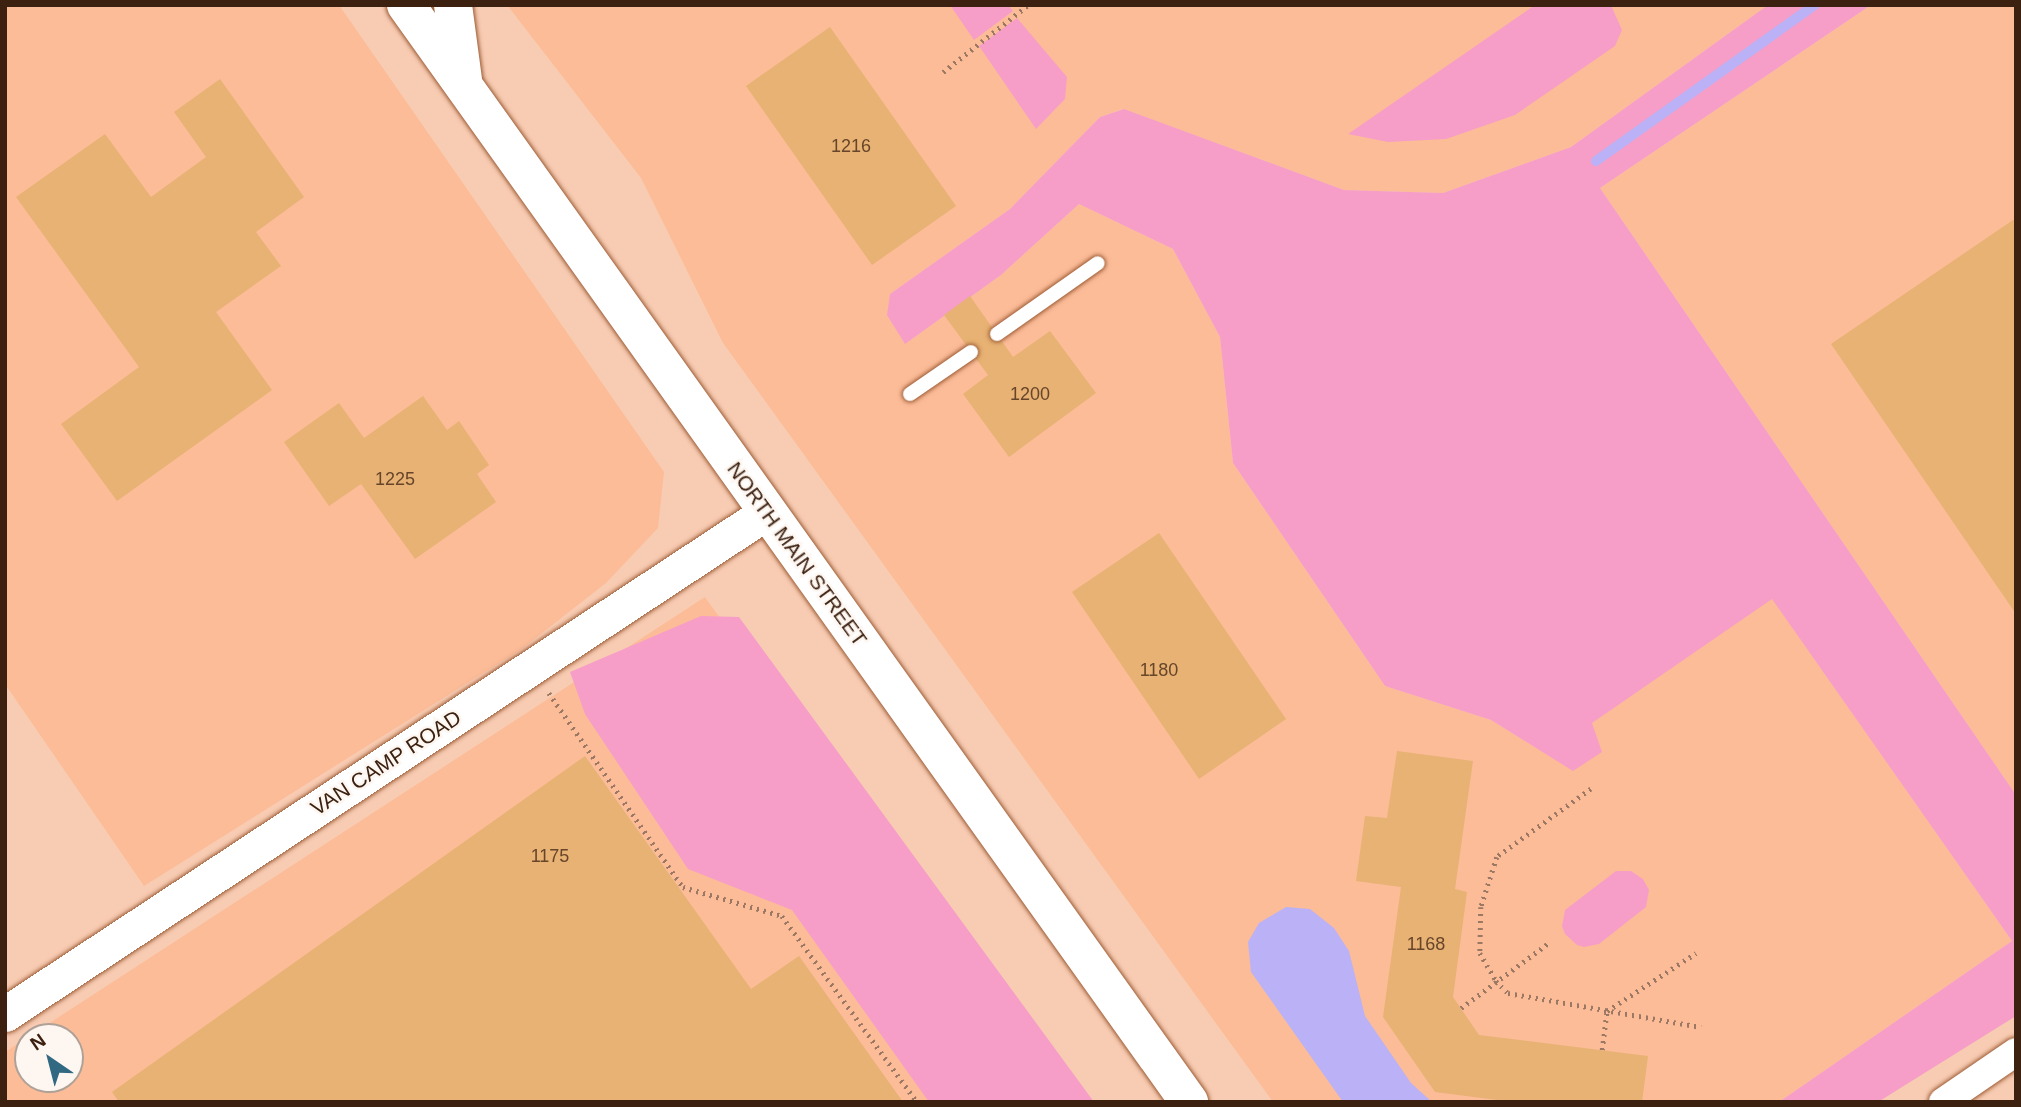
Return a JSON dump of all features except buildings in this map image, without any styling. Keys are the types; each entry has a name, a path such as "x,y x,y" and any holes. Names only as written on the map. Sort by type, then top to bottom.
{"main road":[{"name":"NORTH MAIN STREET","path":"406,5 1189,1102"},
{"path":"453,5 463,86"}],"street":[{"name":"VAN CAMP ROAD","path":"5,1014 767,512"},
{"path":"1943,1102 2016,1052"}],"lane":[{"path":"997,334 1098,263"},
{"path":"910,394 971,352"}],"path":[{"path":"943,72 1028,5"},
{"path":"532,667 683,887 782,916 918,1102"},
{"path":"1591,789 1497,857 1481,907 1480,953 1496,981 1508,993 1701,1027"},
{"path":"1461,1008 1550,942"},
{"path":"1602,1050 1607,1011 1696,953"}],"shaded area":[{"path":"5,5 339,5 664,472 658,528 606,583 523,648 144,886 5,684"},
{"path":"507,5 1768,5 1571,147 1443,193 1344,190 1123,109 1100,117 1010,209 890,294 906,343 1001,275 1079,204 1173,249 1220,337 1233,463 1385,686 1491,720 1574,771 1591,723 1772,598 2012,941 1779,1102 1273,1102 723,343 641,178"},
{"path":"950,5 1008,5 1013,11 974,40"},
{"path":"1535,5 1611,5 1622,30 1615,46 1515,115 1446,139 1388,142 1348,134"},
{"path":"1768,5 1871,5 1600,188 2016,795 2016,1016 1878,1102 1779,1102 2012,941 1772,599 1592,723 1602,752 1573,771 1491,720 1385,686 1233,463 1220,337 1173,249 1079,204 1001,275 905,344 887,315 890,294 1010,209 1100,117 1124,109 1344,190 1443,193 1571,147"},
{"path":"1871,5 2016,5 2016,795 1600,188"},
{"path":"1017,18 1067,77 1065,99 1036,129 979,46"},
{"path":"705,597 1066,1102 5,1102 5,1052 14,1046 14,1093 84,1093 84,1023 50,1023"},
{"path":"701,616 739,617 1094,1102 929,1102 792,910 688,869 585,714 570,672"},
{"path":"1616,871 1631,871 1643,879 1649,890 1646,907 1599,944 1584,947 1577,945 1565,934 1562,926 1565,910"},
{"path":"1286,907 1310,909 1334,928 1349,951 1365,1016 1411,1083 1432,1102 1343,1102 1251,972 1248,942 1259,923"}],"waterway":[{"path":"1596,161 1815,5"}]}
